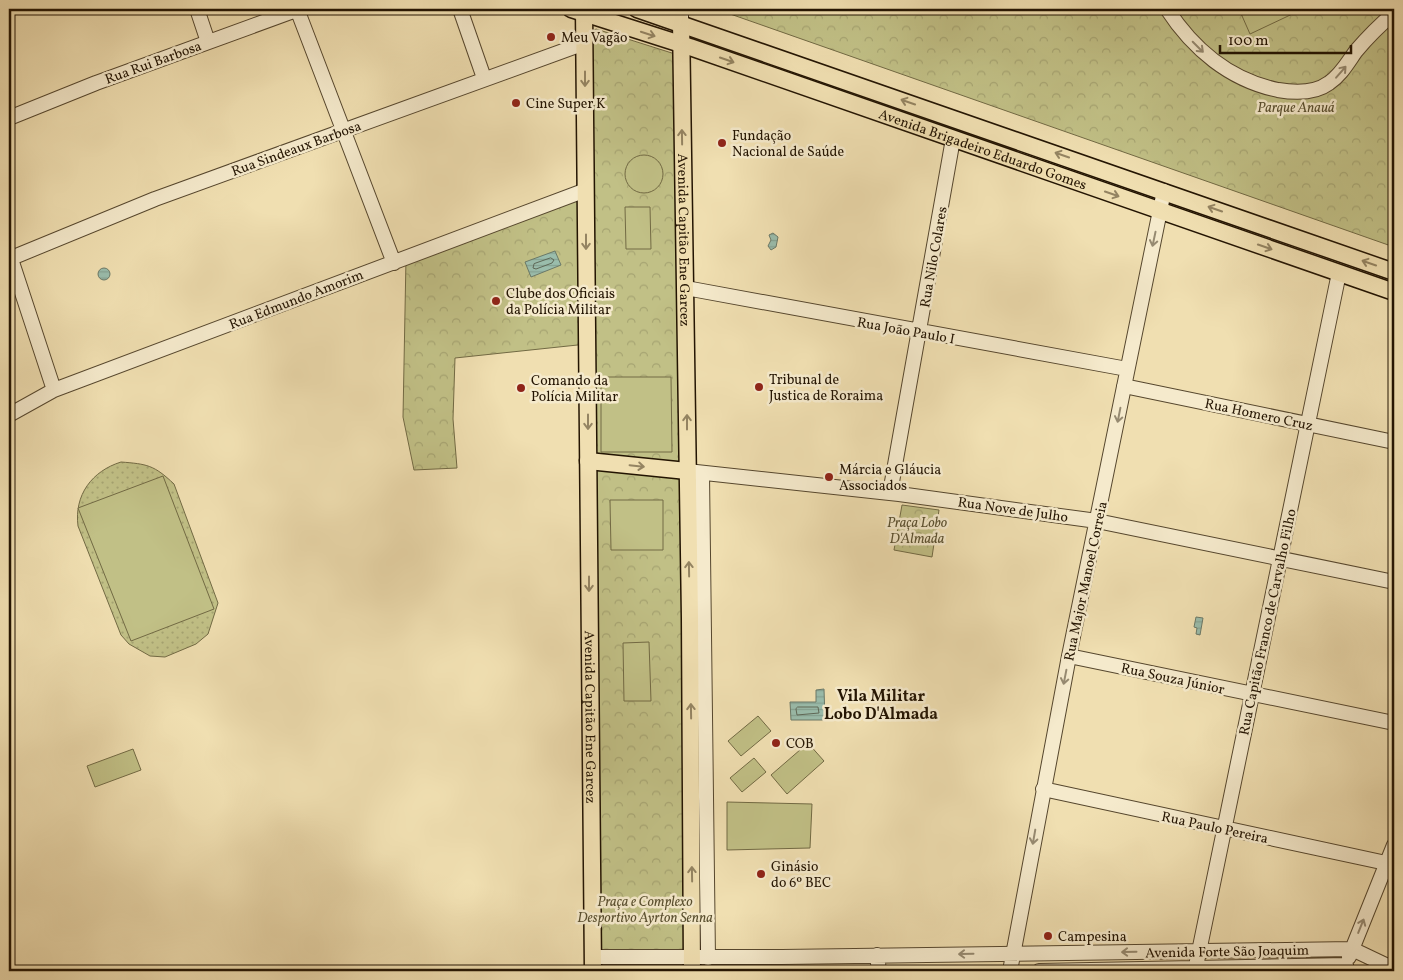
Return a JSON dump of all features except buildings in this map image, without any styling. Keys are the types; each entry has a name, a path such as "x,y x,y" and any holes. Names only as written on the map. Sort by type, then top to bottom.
{"main road":[{"name":"Avenida Brigadeiro Eduardo Gomes","path":"637,9 681,16 1394,272"},
{"name":"Avenida Brigadeiro Eduardo Gomes","path":"580,10 1394,292"},
{"name":"Avenida Capitão Ene Garcez","path":"580,10 585,43 593,964"},
{"name":"Avenida Capitão Ene Garcez","path":"681,16 686,288 695,472 697,962"},
{"path":"588,461 695,472"}],"street":[{"path":"197,9 208,42"},
{"path":"298,9 394,263"},
{"name":"Rua Rui Barbosa","path":"9,118 298,9"},
{"path":"460,9 484,78"},
{"path":"1167,9 1195,45 1227,70 1245,80 1267,88 1298,92 1313,91 1330,83 1357,51 1394,13"},
{"name":"Rua Sindeaux Barbosa","path":"9,257 146,203 484,78 585,43"},
{"name":"Rua Nilo Colares","path":"890,493 953,139"},
{"name":"Rua Edmundo Amorim","path":"9,415 54,390 586,190"},
{"name":"Rua Major Manoel Correia","path":"1010,971 1069,656 1164,191"},
{"path":"9,257 54,390"},
{"name":"Rua Capitão Franco de Carvalho Filho","path":"1196,969 1339,273"},
{"name":"Rua João Paulo I","path":"686,288 1127,369"},
{"name":"Rua Homero Cruz","path":"1124,386 1394,442"},
{"name":"Rua Nove de Julho","path":"695,472 890,493 1097,521 1394,582"},
{"name":"Rua Souza Júnior","path":"1069,656 1394,723"},
{"name":"Rua Paulo Pereira","path":"1043,789 1386,863"},
{"path":"1345,968 1394,844"},
{"path":"1352,949 1394,969"},
{"name":"Avenida Forte São Joaquim","path":"593,964 697,962 735,964 877,955 1352,949"},
{"path":"877,955 878,971"},
{"name":"Avenida Forte São Joaquim","path":"1038,971 1345,968"}],"green space":[{"name":"Parque Anauá","path":"716,9 1394,9 1394,247"},
{"path":"1239,9 1303,9 1250,34"},
{"name":"Praça e Complexo Desportivo Ayrton Senna","path":"596,29 675,54 693,958 593,957 596,495 589,33"},
{"path":"644,155 657,161 663,174 657,187 644,193 631,187 625,174 631,161"},
{"name":"Clube dos Oficiais da Polícia Militar","path":"586,190 587,344 455,358 453,419 457,468 414,470 403,417 406,258"},
{"path":"625,207 650,207 651,249 626,249"},
{"path":"601,377 671,377 672,452 601,452"},
{"path":"121,462 155,469 174,484 218,603 208,634 196,644 165,657 150,656 129,644 121,635 78,526 79,504 87,486 101,471"},
{"path":"163,476 214,609 131,641 78,508"},
{"path":"610,500 663,500 663,550 611,550"},
{"name":"Praça Lobo D'Almada","path":"902,505 939,510 932,557 894,550"},
{"path":"649,642 651,701 624,701 623,643"},
{"path":"758,716 771,731 741,756 728,741"},
{"path":"808,743 824,761 787,794 771,775"},
{"path":"133,749 141,770 95,787 87,766"},
{"path":"754,758 766,772 742,792 730,778"},
{"path":"727,802 812,804 810,848 727,850"}],"water":[{"path":"773,233 778,237 776,247 771,250 768,246 771,240 769,235"},
{"path":"555,251 561,265 531,277 525,262"},
{"path":"102,268 106,268 110,274 106,280 102,280 98,276 98,272"},
{"path":"1196,617 1203,618 1200,635 1196,634 1197,628 1194,627"},
{"path":"824,689 825,720 791,720 790,702 816,702 816,690"}],"place":[{"name":"Meu Vagão","path":"551,37"},
{"name":"Cine Super K","path":"516,103"},
{"name":"Fundação Nacional de Saúde","path":"722,143"},
{"name":"Clube dos Oficiais da Polícia Militar","path":"496,301"},
{"name":"Tribunal de Justica de Roraima","path":"759,387"},
{"name":"Comando da Polícia Militar","path":"521,388"},
{"name":"Márcia e Gláucia Associados","path":"829,477"},
{"name":"COB","path":"776,743"},
{"name":"Ginásio do 6º BEC","path":"761,874"},
{"name":"Campesina","path":"1048,936"}],"district":[{"name":"Vila Militar Lobo D'Almada","path":"881,704"}]}
